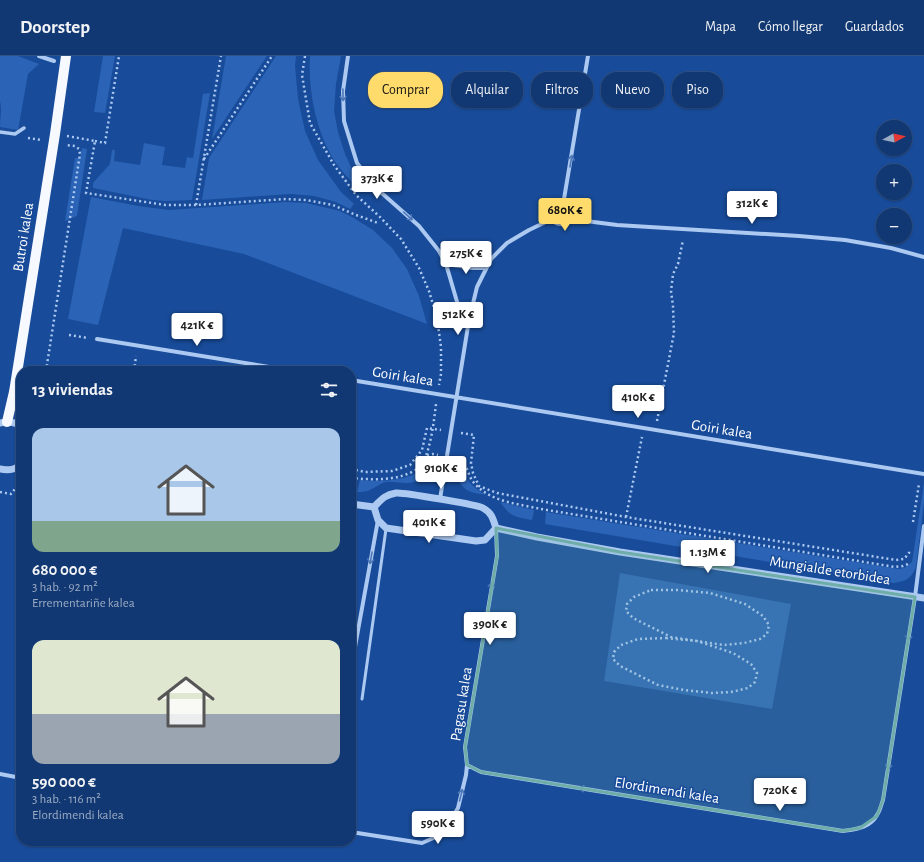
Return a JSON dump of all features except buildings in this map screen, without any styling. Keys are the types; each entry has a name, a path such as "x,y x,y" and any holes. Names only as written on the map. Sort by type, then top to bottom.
{"main road":[{"name":"Butroi kalea","path":"17,366 66,56"},
{"name":"Butroi kalea","path":"3,422 14,386 16,373"}],"street":[{"path":"39,56 54,61"},
{"path":"348,56 342,90 344,121 357,163 376,188 419,226 438,251 446,264 460,312 469,320"},
{"path":"564,199 588,56"},
{"path":"0,132 15,134 24,128"},
{"path":"564,199 571,203 574,214 570,221 558,224 552,219 549,211 552,203 556,200 564,199"},
{"path":"574,214 586,221 617,225 844,240 891,248 924,257"},
{"path":"440,499 469,320 477,287 491,259 507,243 552,219"},
{"path":"446,264 473,268 486,268"},
{"path":"96,339 263,366"},
{"name":"Goiri kalea","path":"356,381 922,474"},
{"path":"3,422 16,424"},
{"path":"0,471 16,468"},
{"path":"374,507 385,496 397,492 440,499 482,507 492,515 496,528 485,540 476,541 386,528 378,520"},
{"path":"356,505 374,507"},
{"path":"356,641 378,520 374,507"},
{"name":"Elordimendi kalea","path":"467,765 481,772 843,831 860,828 869,824 877,816 883,800 915,596 924,526"},
{"name":"Mungialde etorbidea","path":"496,528 620,552 924,598"},
{"name":"Pagasu kalea","path":"356,833 422,843 438,836 446,827 458,808 466,775 466,747 497,556 496,528"},
{"path":"0,774 16,777"}],"lane":[{"path":"362,699 386,528"}],"path":[{"path":"63,136 105,143 119,56"},
{"path":"196,204 221,56"},
{"path":"203,160 272,56"},
{"path":"305,56 302,75 310,123 334,165 356,195 401,239 419,268 429,291 437,318 441,347 441,374 430,443 425,461 415,470 401,476 386,479 356,478"},
{"path":"94,141 86,193 165,205 286,199 306,200 333,205 378,223"},
{"path":"47,366 80,154 79,149 75,146 63,144"},
{"path":"656,430 674,333 671,291 673,274 678,264 684,229"},
{"path":"69,335 96,339"},
{"path":"135,366 138,346"},
{"path":"356,470 365,472 392,471 410,465 422,450 427,428 432,428 474,435 471,463 472,473 479,486 497,493 626,517 896,560 904,559 909,553 910,546"},
{"path":"626,517 644,428"},
{"path":"457,458 462,461 466,467 469,477 484,492 508,502 541,509 895,567 908,564"},
{"path":"913,524 922,474"},
{"path":"0,492 11,494 16,488"},
{"path":"697,641 666,638 638,639 621,645 614,652 613,659 620,666 658,685 684,690 712,693 731,692 748,688 755,682 757,673 750,664 733,653 697,641 671,637 632,618 626,611 626,604 634,597 651,590 678,590 710,593 745,604 763,616 769,625 768,634 760,639 744,643 724,645 697,641"}],"highlighted area":[{"path":"496,528 620,552 915,597 883,800 877,816 860,828 843,831 481,772 467,765 465,747 497,556"}],"shaded area":[{"path":"0,56 18,56 39,64 28,74 18,130 0,127"},
{"path":"103,56 115,56 105,113 94,112"},
{"path":"226,56 267,56 212,139"},
{"path":"276,56 296,56 295,66 298,99 305,131 318,160 341,192 354,204 350,209 336,202 314,196 291,194 202,200 209,158"},
{"path":"310,56 341,56 336,84 334,111 338,132 345,154 351,167 364,185 359,190 341,170 332,157 321,133 314,108 310,81"},
{"path":"210,93 192,200 152,200 93,188 93,183 110,164 112,150 115,150 114,161 140,165 144,143 165,147 162,165 185,168 187,157 193,158 203,94"},
{"path":"82,148 87,149 77,216 65,221 75,158 80,158"},
{"path":"91,197 169,210 285,202 306,203 340,211 373,230 392,248 407,269 419,296 427,324 244,254 123,228 98,325 68,319"},
{"path":"437,456 432,471 424,479 407,483 386,482 368,491 357,492 360,480 381,481 404,478 416,473 431,457"},
{"path":"456,459 462,463 465,474 470,482 486,495 469,491 460,484 455,468"},
{"path":"924,483 924,503 916,567 908,579 894,583 545,524 546,512 899,569 904,568 912,562"},
{"path":"500,502 534,510 532,520 513,516"},
{"path":"620,573 791,604 772,709 604,681"}]}
